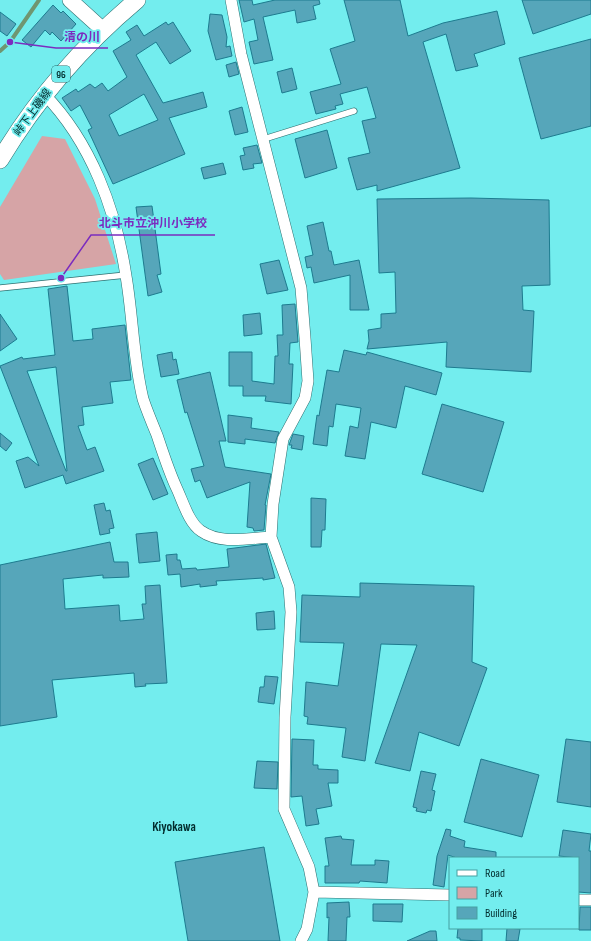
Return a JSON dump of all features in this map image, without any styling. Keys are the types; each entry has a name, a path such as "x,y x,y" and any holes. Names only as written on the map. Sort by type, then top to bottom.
{"main road":[{"name":"峠下上磯線","path":"0,160 15,135 44,94 82,49 102,29 137,0"}],"street":[{"path":"70,0 102,29"},
{"path":"231,0 241,54 301,288 308,381 305,398 283,439 273,504 271,537 289,587 290,606 285,717 284,809 309,867 314,892 307,929 301,941"},
{"path":"44,94 56,107 77,138 92,163 108,198 116,224 126,275 133,343 144,399 173,482 188,513 199,530 210,537 225,539 271,537"},
{"path":"314,892 449,895"},
{"path":"579,900 591,900"}],"lane":[{"path":"264,139 354,111"},
{"path":"0,288 126,275"}],"green space":[{"path":"42,136 65,139 95,199 116,264 4,280 0,274 0,207"}],"building":[{"path":"239,0 252,0 253,5 275,0 319,0 320,4 313,6 316,19 297,23 295,10 263,17 273,60 254,64 249,42 258,40 254,19 244,22"},
{"path":"344,0 400,0 408,36 443,23 497,11 505,44 474,54 478,66 456,71 446,34 423,42 460,168 377,191 377,185 357,190 348,158 370,153 362,121 376,118 367,87 340,94 343,104 335,106 336,109 316,114 310,92 341,84 330,49 355,41"},
{"path":"522,0 591,0 591,14 533,34"},
{"path":"53,5 61,13 63,11 76,24 61,41 52,32 50,35 45,30 31,47 22,40"},
{"path":"0,12 16,24 7,36 0,31"},
{"path":"210,14 222,15 227,37 226,47 230,46 232,56 216,60 208,31"},
{"path":"166,22 168,25 173,22 191,51 170,64 156,42 136,55 163,103 203,92 207,107 169,118 185,154 113,184 88,130 92,128 80,105 71,111 62,98 76,89 78,92 90,84 95,88 102,83 108,91 127,77 113,51 131,40 126,32 137,25 144,36","holes":["144,94 158,120 119,136 109,115"]},
{"path":"591,39 591,126 541,139 519,58"},
{"path":"236,62 239,74 229,77 226,65"},
{"path":"292,68 297,89 282,93 277,72"},
{"path":"242,107 248,132 235,135 229,111"},
{"path":"327,130 337,168 305,178 295,139"},
{"path":"257,145 262,163 253,164 254,168 243,170 240,156 245,155 243,148"},
{"path":"223,163 226,174 204,179 201,168"},
{"path":"471,198 549,200 550,285 522,286 523,310 534,311 531,372 446,367 447,342 367,349 369,341 368,330 381,328 381,314 396,313 395,272 379,273 377,199"},
{"path":"152,206 161,274 157,275 162,292 148,296 136,207"},
{"path":"323,222 329,251 331,251 334,265 359,260 369,310 350,310 350,275 314,283 311,267 307,268 305,257 313,255 307,226"},
{"path":"279,260 288,290 267,294 260,264"},
{"path":"67,286 73,341 93,339 92,329 125,325 131,380 110,382 113,403 82,407 84,425 78,426 87,450 95,447 104,471 66,484 63,475 25,488 16,461 28,457 39,466 0,366 22,357 23,359 55,355 48,289","holes":["56,367 66,471 27,371"]},
{"path":"295,304 298,342 290,343 289,364 293,364 291,404 265,401 266,396 243,396 243,386 229,386 229,352 252,352 252,381 274,384 275,356 278,356 277,335 283,335 282,305"},
{"path":"260,313 262,334 244,336 243,315"},
{"path":"0,314 17,339 0,351"},
{"path":"344,350 366,355 367,352 442,373 436,395 405,386 396,428 371,422 365,459 345,456 350,426 358,428 361,408 336,404 333,427 329,426 327,446 313,444 317,415 319,416 327,370 339,372"},
{"path":"172,352 173,360 176,359 179,374 161,377 157,355"},
{"path":"210,372 226,441 219,441 225,467 271,474 265,505 264,530 254,531 253,528 247,527 250,482 207,498 200,480 195,482 191,469 204,466 187,412 185,413 177,380"},
{"path":"442,404 504,422 483,492 422,474"},
{"path":"228,415 252,418 251,428 279,432 275,443 245,439 245,444 228,442"},
{"path":"0,433 12,443 6,451 0,446"},
{"path":"293,434 304,436 302,450 291,448 292,445 289,445"},
{"path":"153,458 168,494 153,500 138,464"},
{"path":"311,498 326,499 325,530 322,530 321,547 311,547"},
{"path":"104,503 106,511 110,510 114,528 109,529 110,533 100,535 94,505"},
{"path":"157,532 160,561 139,563 136,534"},
{"path":"110,542 114,562 128,562 129,577 103,578 103,575 63,579 65,609 119,605 120,621 144,619 142,604 146,604 145,586 160,585 167,683 145,684 146,686 135,687 134,673 52,680 57,717 0,726 0,565"},
{"path":"266,544 275,578 263,580 263,578 216,581 217,585 200,587 200,584 181,587 180,574 168,575 166,555 177,554 177,560 180,560 182,569 196,568 197,570 229,567 227,549"},
{"path":"360,583 474,586 472,662 487,668 459,746 419,732 410,771 375,763 417,645 381,644 365,761 342,757 346,728 307,724 308,717 304,716 306,682 338,686 344,643 300,642 302,595 360,597"},
{"path":"274,611 275,629 257,630 256,613"},
{"path":"265,676 278,677 274,704 258,702 260,687 264,687"},
{"path":"292,739 314,740 313,765 318,765 318,769 338,770 338,783 328,783 332,806 316,809 319,824 306,826 302,796 291,797"},
{"path":"566,739 591,742 591,807 557,802"},
{"path":"481,759 539,775 522,837 464,822"},
{"path":"257,761 278,762 277,789 254,788"},
{"path":"421,771 436,774 432,790 435,791 431,811 427,810 426,813 416,811 417,808 413,807"},
{"path":"446,829 451,830 450,836 465,841 464,847 496,852 496,857 454,857 448,855 444,887 433,885 437,856"},
{"path":"563,830 591,834 589,851 591,851 591,893 579,892 579,857 559,856"},
{"path":"341,836 342,839 354,840 351,865 375,865 375,860 389,861 387,883 360,881 359,883 325,883 325,866 329,866 325,838"},
{"path":"264,847 280,941 188,941 175,862"},
{"path":"349,902 350,917 347,917 346,941 328,941 329,917 327,918 327,903"},
{"path":"373,904 403,904 402,922 373,921"},
{"path":"580,907 591,907 591,930 579,930"},
{"path":"458,929 482,929 482,941 460,940 460,938 457,938"},
{"path":"507,929 520,929 518,941 506,941"},
{"path":"430,931 436,931 437,941 407,941"}],"waterway":[{"path":"0,51 10,42 39,0"}],"place":[{"name":"清の川","path":"10,42"},
{"name":"北斗市立沖川小学校","path":"61,278"}],"district":[{"name":"Kiyokawa","path":"174,826"}]}
